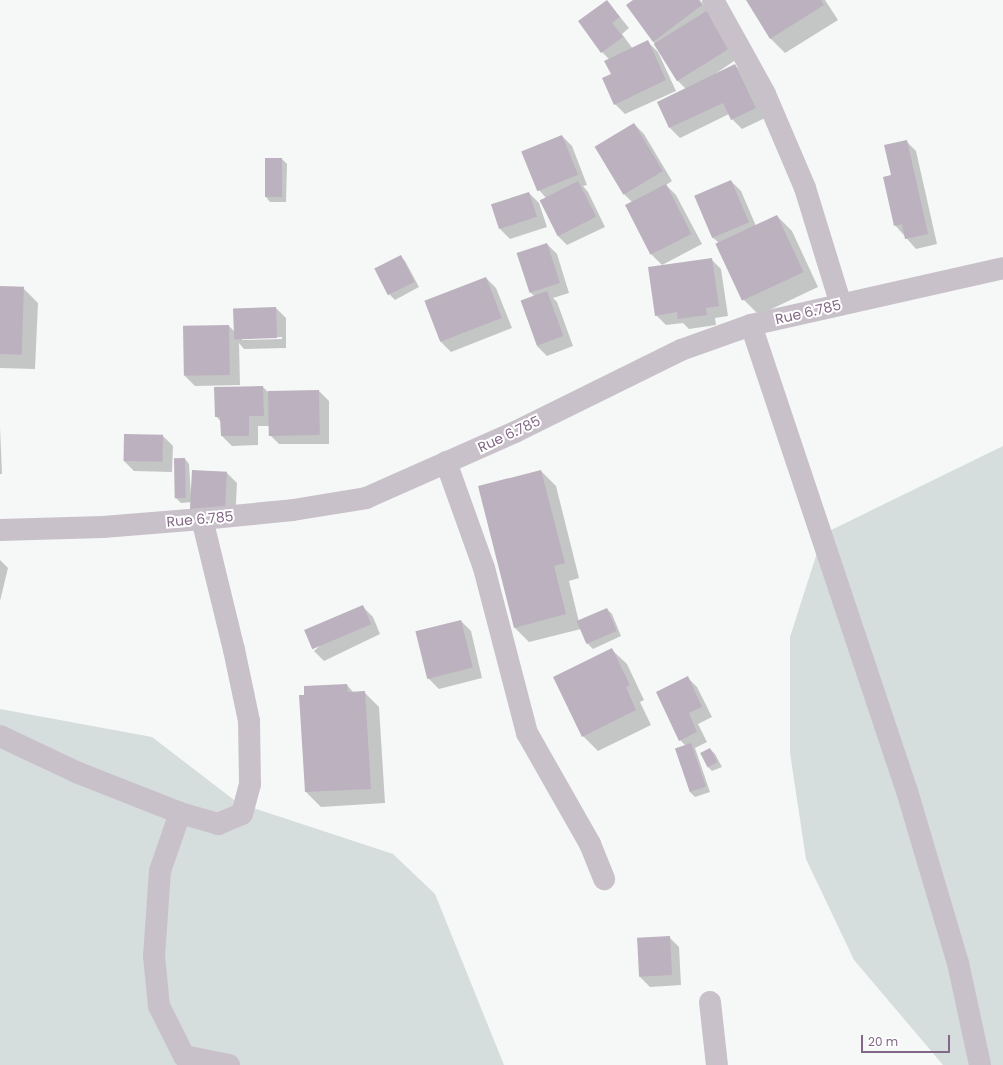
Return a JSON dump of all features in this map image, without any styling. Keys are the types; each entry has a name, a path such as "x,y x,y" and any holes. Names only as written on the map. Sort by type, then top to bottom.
{"street":[{"path":"713,0 765,94 805,188 841,305"},
{"name":"Rue 6.785","path":"0,530 103,527 202,519 294,510 366,498 515,432 681,350 751,325 1003,268"},
{"path":"751,325 907,792 958,963 980,1065"},
{"path":"446,462 484,568 527,733 590,844 604,879"},
{"path":"0,736 76,772 180,813 218,824 242,814 250,784 249,721 234,650 202,519"},
{"path":"180,813 160,871 154,956 159,1006 184,1056 229,1065"},
{"path":"710,1002 717,1065"}],"shaded area":[{"path":"1003,446 1003,1065 943,1065 854,960 806,859 790,753 790,637 823,534"},
{"path":"0,709 152,737 238,803 393,854 435,894 504,1065 0,1065"}],"building":[{"path":"607,0 620,17 612,23 623,37 601,53 578,21"},
{"path":"633,0 698,0 702,5 653,42 626,5"},
{"path":"746,0 821,0 824,5 770,39"},
{"path":"708,10 731,47 677,81 654,44"},
{"path":"648,40 666,80 614,105 602,78 611,74 604,61"},
{"path":"735,64 756,108 731,120 723,103 669,128 657,102"},
{"path":"634,123 663,171 623,195 595,147"},
{"path":"562,135 578,175 537,191 521,151"},
{"path":"907,140 928,234 905,239 902,224 894,226 883,177 891,175 884,145"},
{"path":"265,158 282,158 282,197 265,197"},
{"path":"731,180 749,222 712,238 694,196"},
{"path":"578,181 596,217 558,236 540,201"},
{"path":"666,184 691,234 650,255 625,205"},
{"path":"529,192 537,217 499,229 491,204"},
{"path":"777,215 804,272 742,301 715,244"},
{"path":"547,243 560,283 530,293 517,253"},
{"path":"401,255 415,282 388,295 374,269"},
{"path":"712,258 719,306 706,308 707,315 678,319 677,312 655,316 648,267"},
{"path":"486,277 502,318 440,342 424,301"},
{"path":"0,286 24,287 22,355 0,354"},
{"path":"547,291 563,336 537,346 521,301"},
{"path":"276,307 277,338 234,339 233,309"},
{"path":"229,325 230,375 184,376 183,326"},
{"path":"263,386 264,416 249,416 249,436 221,436 220,417 215,417 214,387"},
{"path":"319,390 320,435 269,436 268,391"},
{"path":"124,434 163,435 163,462 124,461"},
{"path":"174,458 185,458 186,498 175,498"},
{"path":"192,470 227,472 225,513 190,511"},
{"path":"541,470 565,563 554,566 566,614 514,628 478,486"},
{"path":"363,605 371,624 312,649 304,630"},
{"path":"607,608 617,631 586,644 577,621"},
{"path":"461,620 473,668 427,679 415,631"},
{"path":"612,648 630,685 626,687 636,710 582,737 553,677"},
{"path":"688,676 702,707 689,713 697,732 679,741 656,692"},
{"path":"347,684 348,692 365,691 371,789 305,792 299,695 304,695 304,686"},
{"path":"691,743 706,786 690,792 675,749"},
{"path":"710,748 717,762 707,767 700,753"},
{"path":"670,936 672,975 639,977 637,938"}]}
